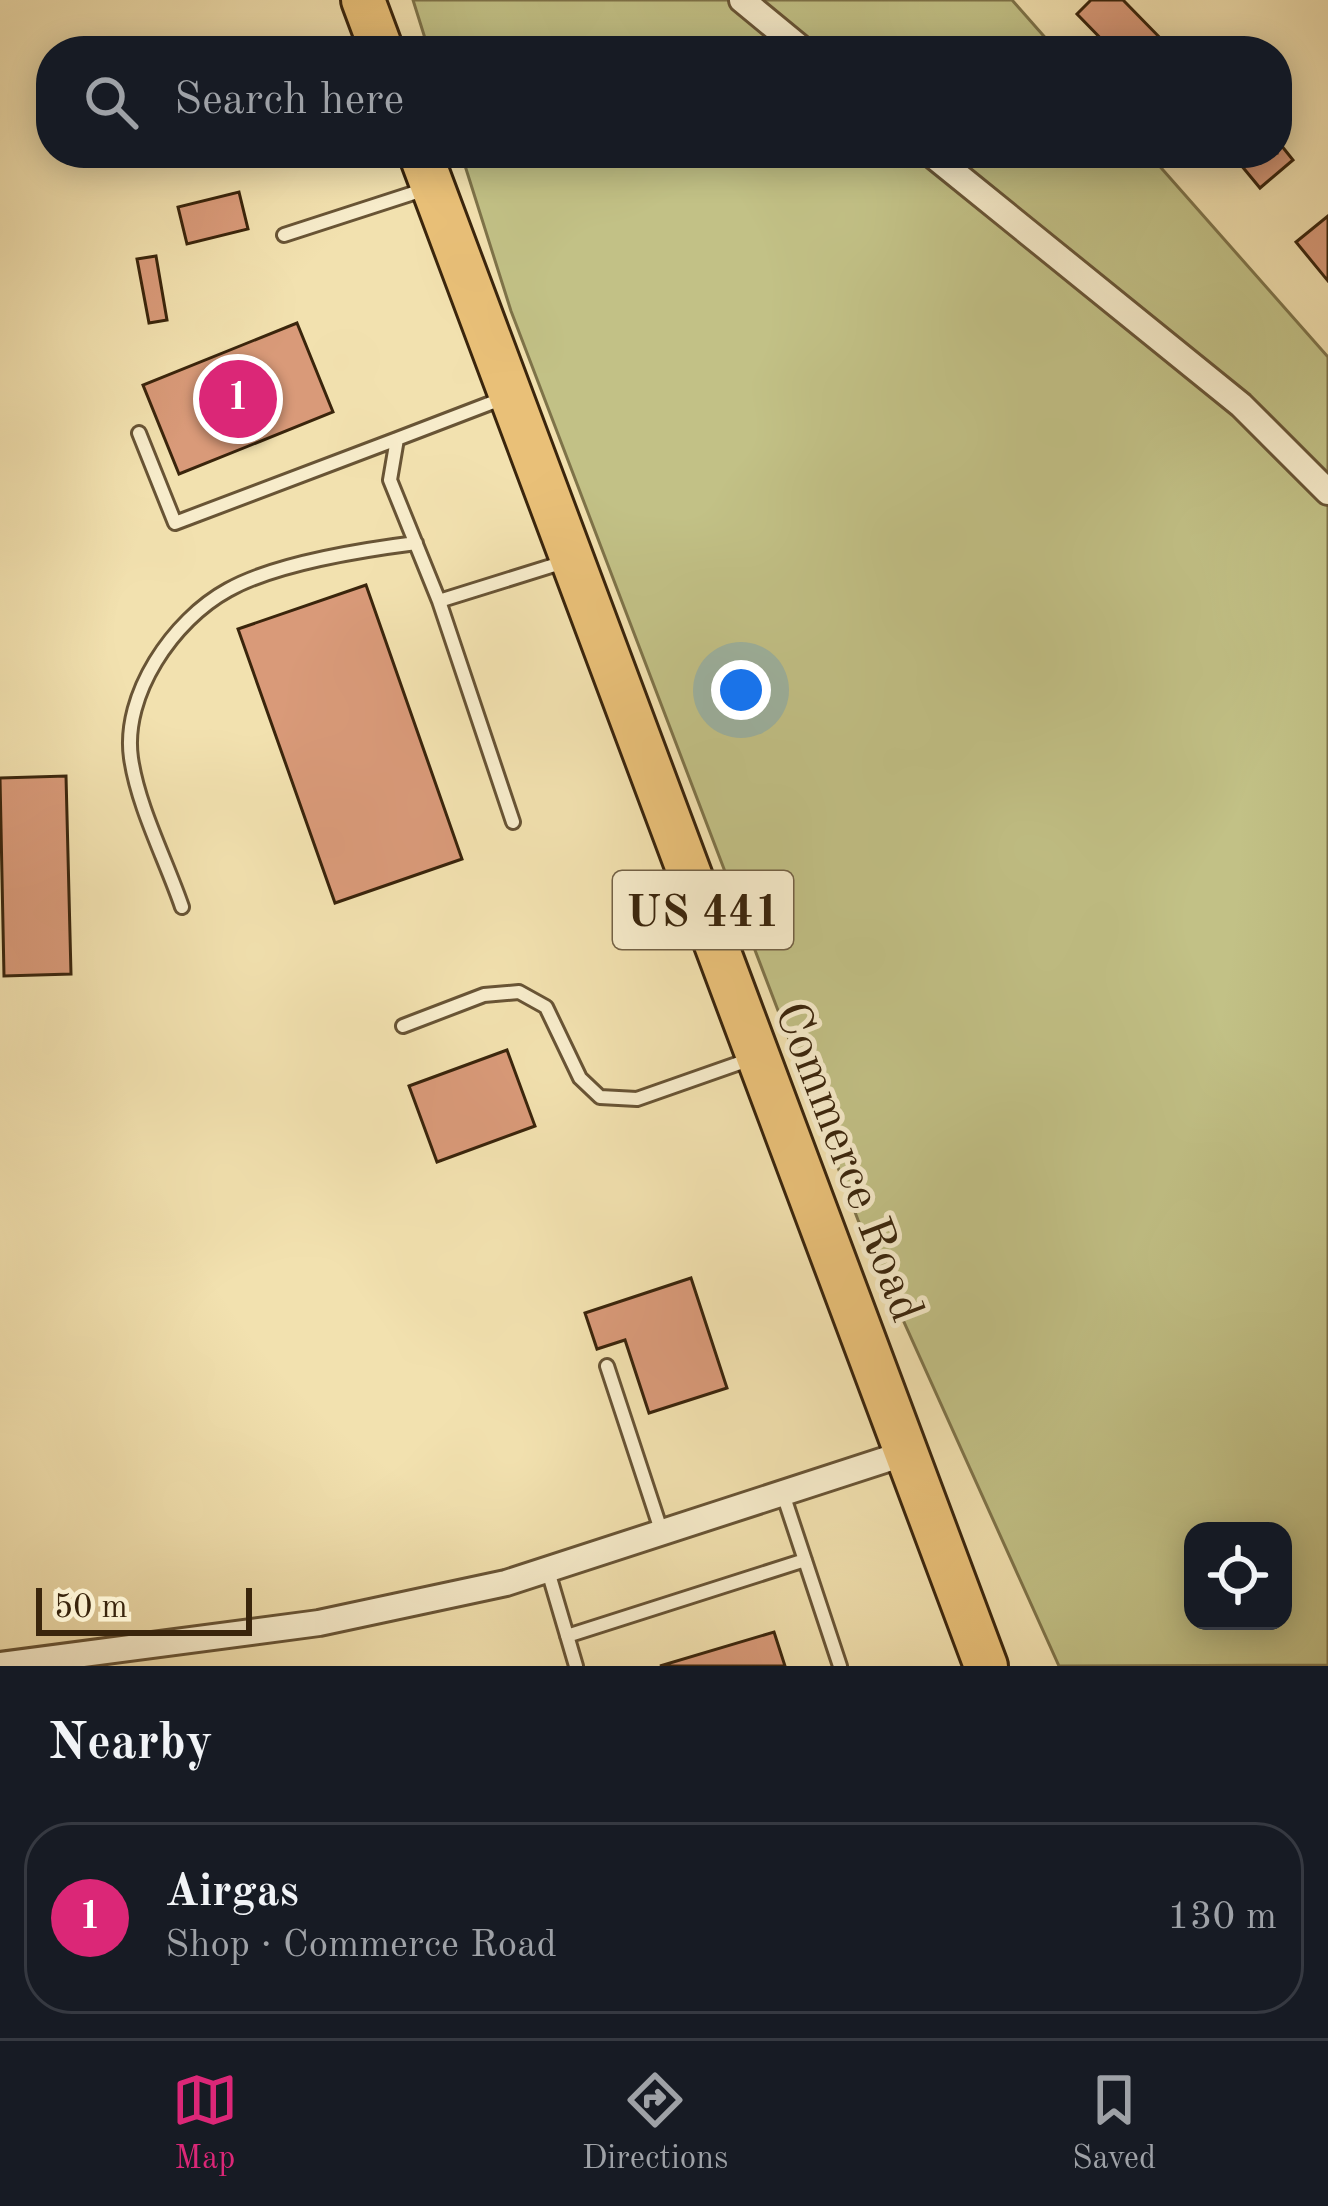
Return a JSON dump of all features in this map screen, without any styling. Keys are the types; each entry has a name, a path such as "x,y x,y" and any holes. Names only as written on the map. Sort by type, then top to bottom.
{"highway":[{"path":"363,0 376,36"},
{"name":"Commerce Road","path":"426,170 986,1666"}],"street":[{"path":"742,0 786,36"},
{"path":"949,168 1241,405 1328,492"},
{"path":"0,1665 319,1623 548,1571 906,1453"}],"lane":[{"path":"284,236 426,170"},
{"path":"139,433 175,523 511,396"},
{"path":"397,439 390,480 439,601 513,822"},
{"path":"182,907 131,761 130,721 149,670 191,622 228,590 345,552 416,543"},
{"path":"439,601 572,560"},
{"path":"403,1025 484,995 519,992 546,1007 580,1078 600,1097 638,1099 758,1057"},
{"path":"607,1366 663,1534"},
{"path":"783,1494 840,1666"},
{"path":"567,1636 805,1560"},
{"path":"548,1571 576,1666"}],"shaded area":[{"path":"413,0 1012,0 1044,36 424,36"},
{"path":"466,168 1161,168 1328,357 1328,1665 1059,1666 858,1220 511,311"}],"building":[{"path":"1091,0 1123,0 1158,36 1098,36 1077,14"},
{"path":"1243,168 1284,168 1260,188"},
{"path":"239,192 248,229 187,244 178,207"},
{"path":"1328,216 1328,281 1296,242"},
{"path":"156,256 167,320 149,323 137,259"},
{"path":"297,323 333,412 179,474 143,385"},
{"path":"366,585 462,859 335,903 238,629"},
{"path":"66,776 71,974 4,976 0,778"},
{"path":"507,1050 535,1126 437,1162 409,1086"},
{"path":"691,1278 727,1388 649,1413 625,1340 597,1349 585,1313"},
{"path":"774,1632 785,1666 660,1666"}],"place":[{"name":"Airgas","path":"238,399"}]}
